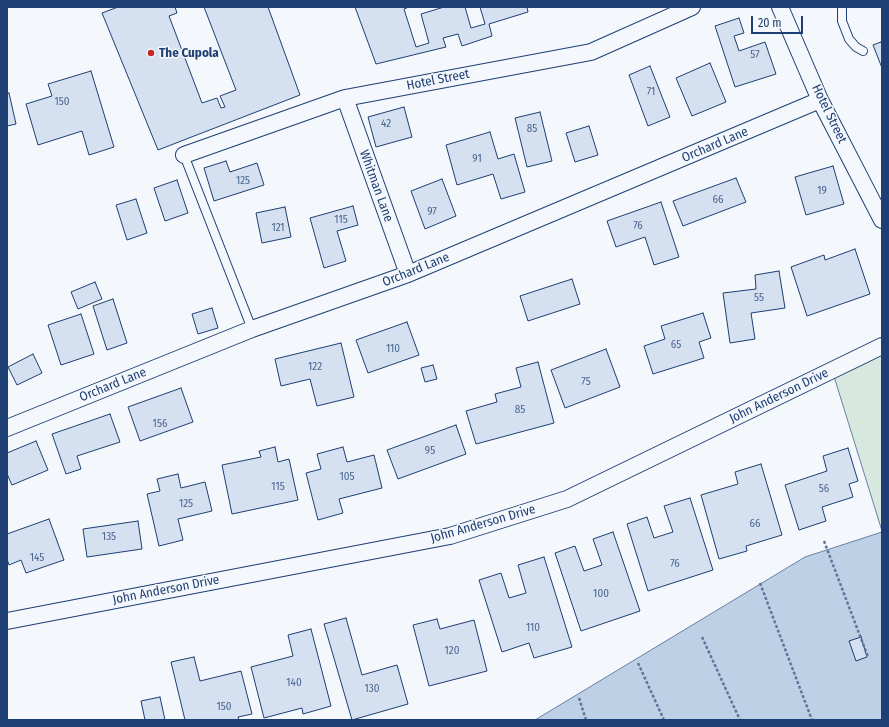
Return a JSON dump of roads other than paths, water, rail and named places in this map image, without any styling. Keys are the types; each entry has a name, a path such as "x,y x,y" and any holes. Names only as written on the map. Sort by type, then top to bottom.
{"street":[{"name":"Hotel Street","path":"184,156 345,98 591,52 692,7"},
{"name":"Hotel Street","path":"780,7 820,100 882,220"},
{"name":"Whitman Lane","path":"345,98 408,274"},
{"name":"Orchard Lane","path":"7,428 252,329 408,274 820,100"},
{"name":"John Anderson Drive","path":"7,621 450,536 567,499 882,346"}],"lane":[{"path":"842,7 842,21 848,39 856,47 863,51"},
{"path":"184,156 252,329"}],"water":[{"path":"882,532 882,720 535,720 805,557"}],"place":[{"name":"The Cupola","path":"151,53"}]}
